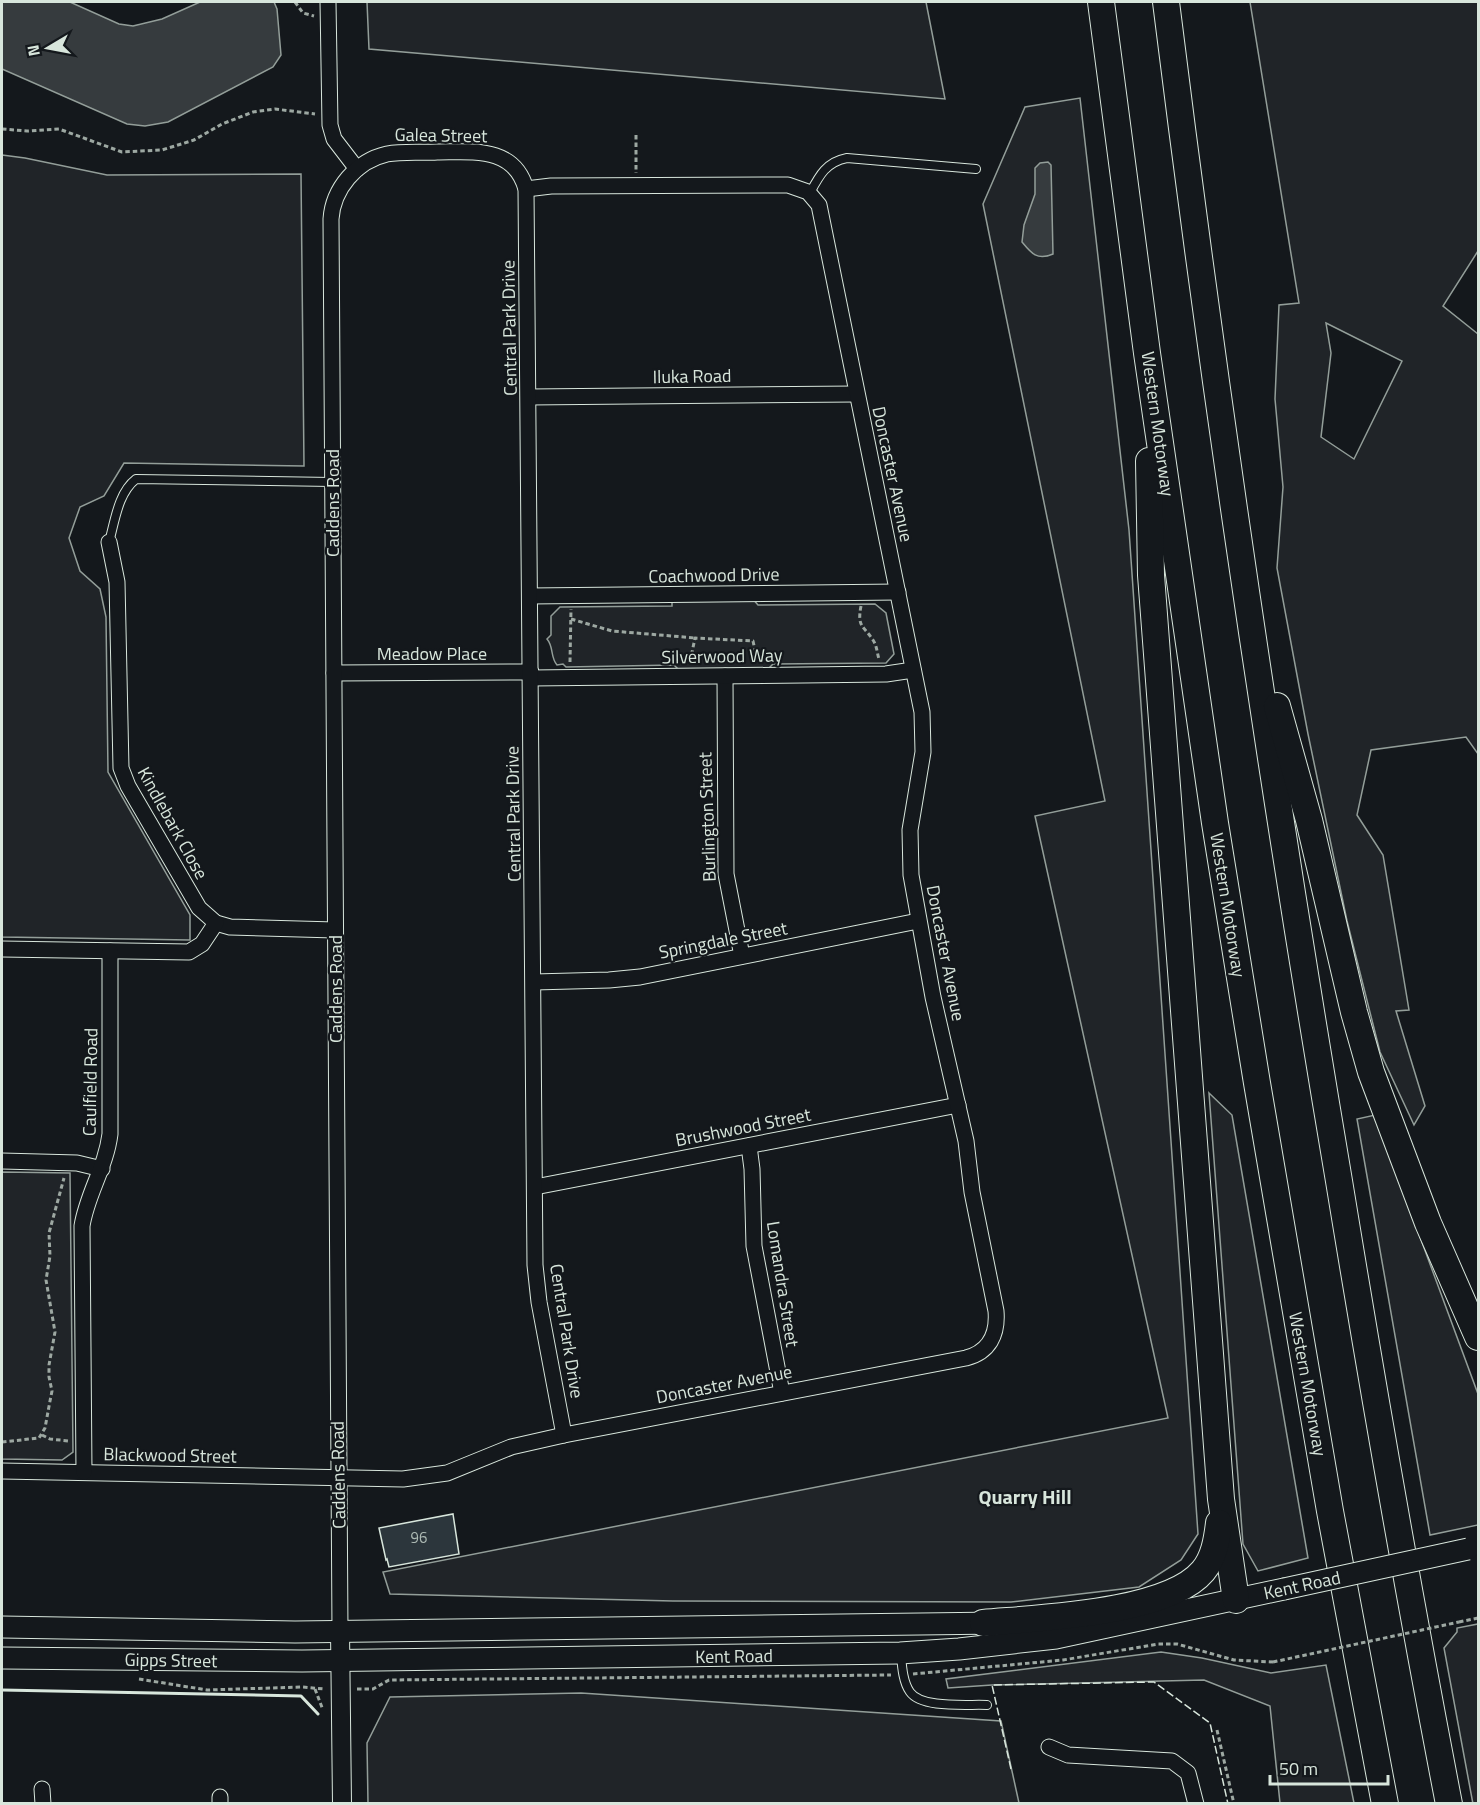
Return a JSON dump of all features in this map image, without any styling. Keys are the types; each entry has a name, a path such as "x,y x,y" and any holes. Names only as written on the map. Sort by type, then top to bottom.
{"highway":[{"name":"Western Motorway","path":"1101,2 1147,353 1215,823 1328,1499 1385,1803"},
{"path":"1166,2 1245,587 1297,926 1361,1316 1449,1803"},
{"path":"1147,353 1151,575 1221,1499 1236,1600"},
{"path":"1245,587 1309,820 1341,961 1371,1072 1428,1223 1479,1338"},
{"path":"983,1623 1132,1606 1179,1588 1204,1570 1211,1557 1217,1539 1221,1499"}],"main road":[{"name":"Kent Road","path":"341,1661 900,1653 1009,1644 1056,1638 1473,1547"},
{"name":"Kent Road","path":"340,1631 1126,1623"},
{"name":"Gipps Street","path":"2,1628 340,1631"},
{"name":"Gipps Street","path":"2,1658 341,1661"}],"street":[{"path":"328,2 330,125 334,139 352,174"},
{"name":"Galea Street","path":"352,174 373,159 390,153 485,153 503,158 511,164 526,189"},
{"name":"Caddens Road","path":"342,1803 331,219 335,198 352,174"},
{"path":"526,189 551,186 781,185 797,186 810,194"},
{"name":"Central Park Drive","path":"526,189 537,1289 564,1435"},
{"name":"Doncaster Avenue","path":"338,1478 403,1479 447,1473 511,1447 564,1435 966,1358 980,1353 991,1341 997,1326 972,1192 968,1153 918,921 911,875 909,844 921,773 922,712 821,213 816,199 810,194"},
{"name":"Iluka Road","path":"529,397 856,394"},
{"name":"Kindlebark Close","path":"109,542 117,582 121,768 128,786 196,904 216,922"},
{"name":"Coachwood Drive","path":"530,596 898,592"},
{"name":"Silverwood Way","path":"531,675 886,674 913,670"},
{"name":"Meadow Place","path":"334,673 531,675"},
{"name":"Burlington Street","path":"725,676 726,874 742,956"},
{"name":"Springdale Street","path":"534,982 624,979 918,921"},
{"path":"2,949 189,952 202,944 216,922 238,928 335,930"},
{"name":"Caulfield Road","path":"84,1472 82,1226 88,1201 109,1148 110,951"},
{"name":"Brushwood Street","path":"535,1186 958,1106"},
{"name":"Lomandra Street","path":"749,1146 752,1169 754,1246 782,1393"},
{"path":"2,1161 77,1163 102,1169"},
{"name":"Blackwood Street","path":"2,1471 338,1478"},
{"path":"1048,1747 1068,1755 1172,1761 1188,1773 1196,1803"}],"lane":[{"path":"810,194 826,167 840,159 976,169"},
{"path":"109,542 119,505 136,479 332,482"},
{"path":"900,1653 903,1675 909,1691 916,1697 932,1703 987,1705"}],"path":[{"path":"295,2 303,13 329,20"},
{"path":"2,129 27,131 59,129 122,152 162,150 194,140 222,124 253,112 276,109 329,114"},
{"path":"636,135 636,176"},
{"path":"570,662 571,599"},
{"path":"861,604 860,624 875,643 879,661"},
{"path":"571,619 612,631 753,641 760,670"},
{"path":"688,673 695,638"},
{"path":"2,1442 34,1439 42,1435 51,1401 49,1365 55,1332 46,1280 50,1256 49,1233 52,1216 67,1171"},
{"path":"42,1435 50,1440 71,1441"},
{"path":"1273,1662 1479,1618"},
{"name":"Gipps Street","path":"130,1679 207,1690 302,1687 315,1689"},
{"path":"1217,1730 1234,1803"}],"shaded area":[{"path":"2,2 70,2 119,24 133,26 162,19 200,2 274,2 277,9 281,55 273,67 168,122 145,126 127,124 2,69"},
{"path":"367,2 926,2 945,99 369,49"},
{"path":"1250,2 1478,2 1478,251 1443,306 1478,334 1478,754 1466,737 1371,750 1357,815 1383,855 1409,1010 1396,1011 1425,1106 1414,1125 1380,1052 1347,921 1308,734 1277,568 1283,487 1275,399 1279,305 1299,303","holes":["1326,323 1402,361 1354,459 1321,437 1331,353"]},
{"path":"1080,98 1129,530 1198,1534 1181,1560 1139,1587 1011,1602 673,1601 390,1594 383,1572 1168,1418 1035,816 1105,801 983,204 1025,107"},
{"path":"2,155 107,175 301,174 304,466 124,463 104,496 80,507 69,538 80,571 100,589 106,617 108,772 190,915 190,940 2,937"},
{"path":"1048,162 1051,165 1053,254 1043,257 1032,252 1022,242 1024,225 1035,194 1035,168 1040,163"},
{"path":"752,598 758,605 875,604 886,613 894,654 886,663 773,664 767,670 680,671 674,665 566,667 563,664 557,665 547,639 551,635 551,616 560,607 672,606 672,601"},
{"path":"1209,1093 1232,1115 1308,1558 1258,1571 1243,1544"},
{"path":"1375,1115 1478,1394 1478,1525 1430,1535 1357,1119"},
{"path":"2,1172 70,1173 73,1452 62,1460 2,1459"},
{"path":"1478,1624 1478,1803 1473,1804 1444,1648 1457,1632 1457,1628"},
{"path":"1161,1652 1271,1673 1326,1665 1354,1803 1280,1803 1270,1706 1204,1680 948,1688 946,1679"},
{"path":"581,1693 1001,1721 1019,1803 368,1803 367,1743 390,1697"}],"building":[{"path":"453,1514 459,1554 389,1567 379,1528"}],"fence":[{"path":"1011,1769 992,1685 1154,1682 1210,1723 1228,1804"}],"wall":[{"path":"2,1690 301,1696 318,1714"}],"district":[{"name":"Quarry Hill","path":"1025,1496"}]}
